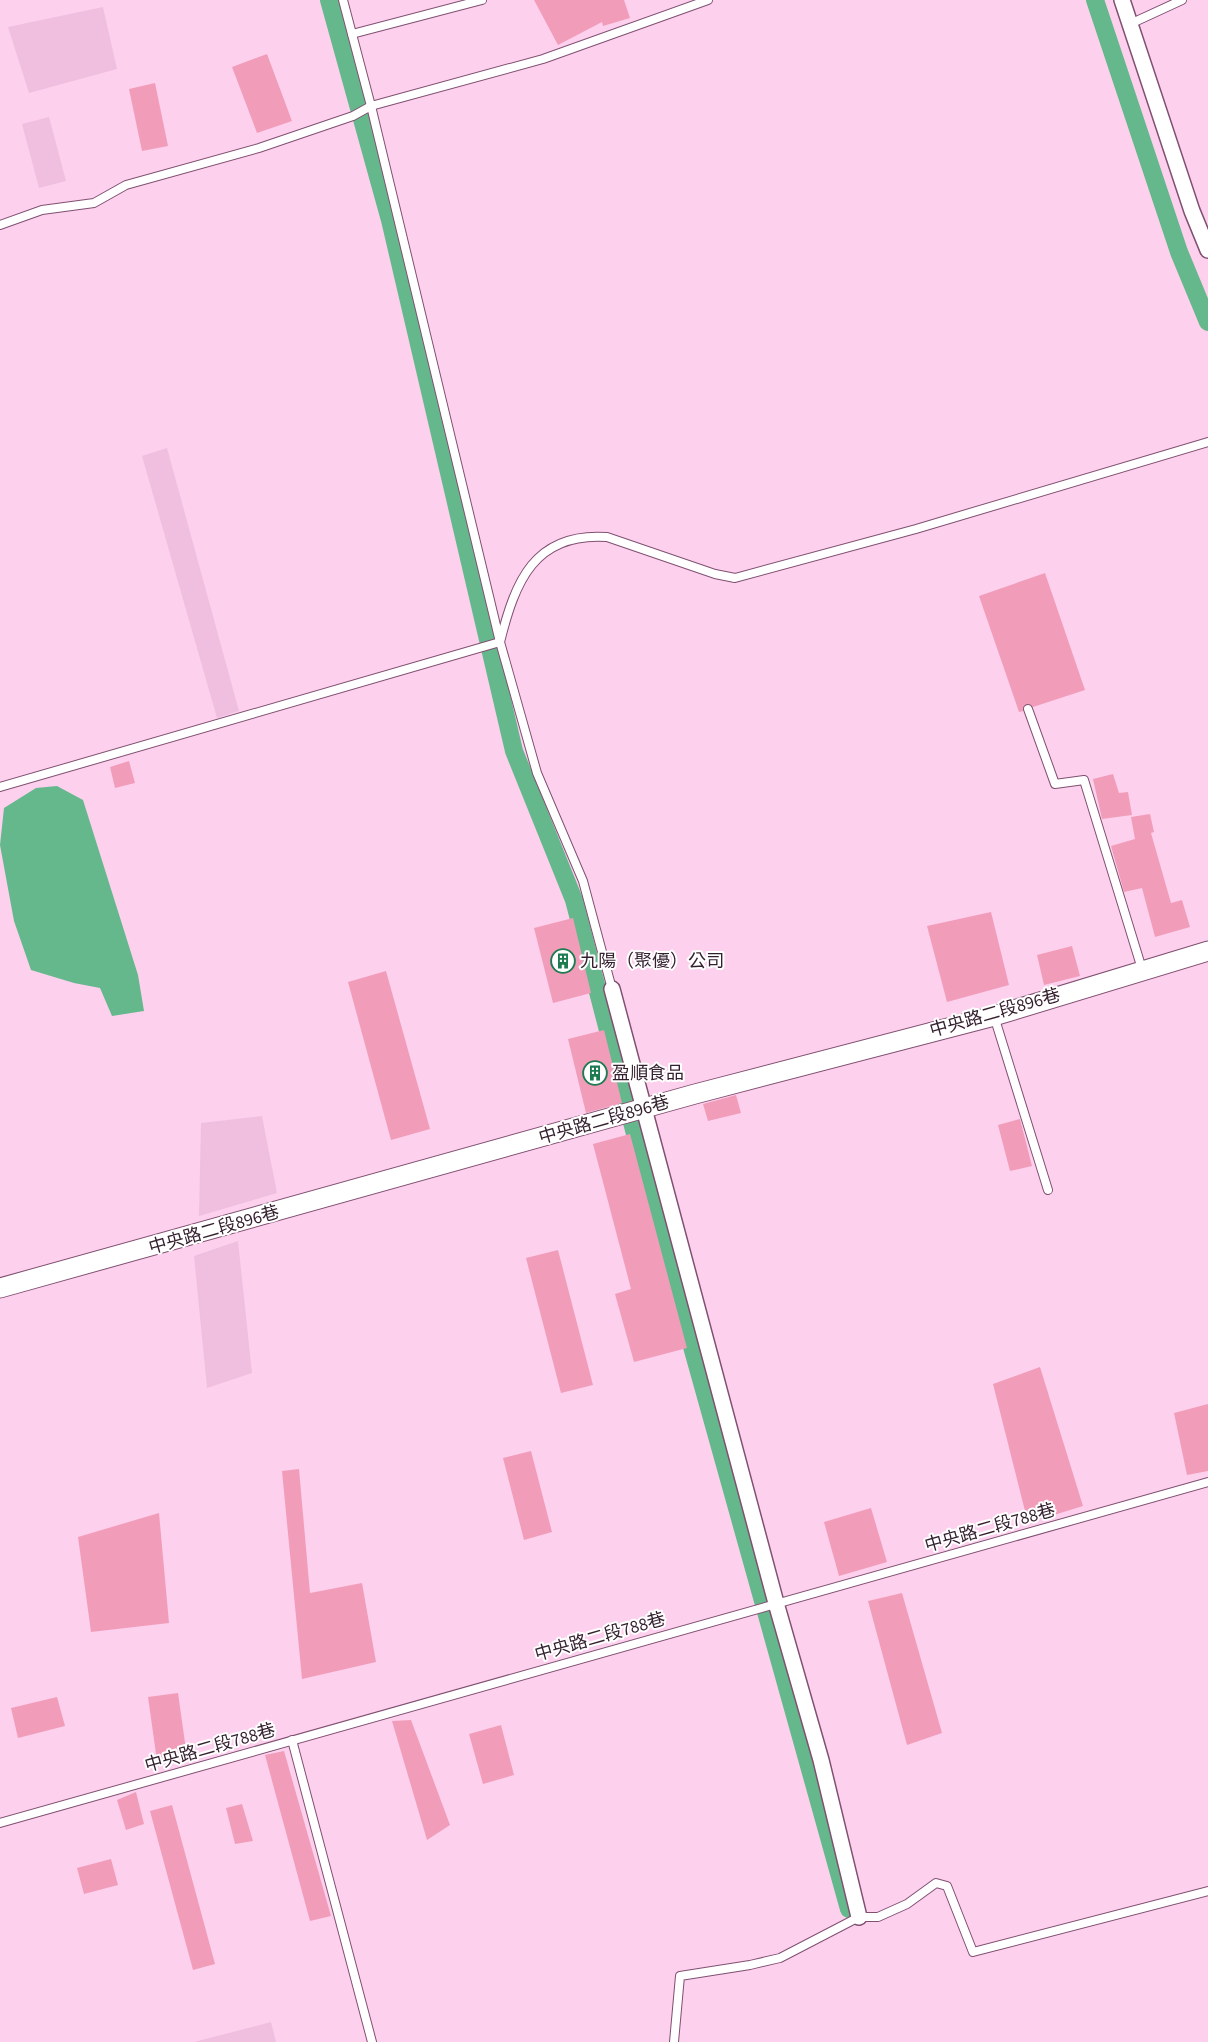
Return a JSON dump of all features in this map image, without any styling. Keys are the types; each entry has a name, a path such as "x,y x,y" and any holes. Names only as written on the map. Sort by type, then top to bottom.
{"street":[{"path":"1122,0 1192,211 1208,250"},
{"name":"中央路二段896巷","path":"0,1288 644,1108 994,1016 1142,969 1208,951"},
{"path":"612,989 776,1603 821,1760 859,1917"}],"lane":[{"path":"343,0 372,106 500,642 537,773 583,881 612,989"},
{"path":"352,34 482,0"},
{"path":"0,225 42,210 94,203 126,185 260,148 353,116 372,106 543,59 708,0"},
{"path":"1130,24 1182,0"},
{"path":"500,642 510,604 518,584 528,569 538,559 565,541 589,536 607,537 715,574 734,578 916,529 1208,442"},
{"path":"0,787 500,642"},
{"path":"1028,709 1055,784 1084,780 1142,969"},
{"path":"994,1016 1048,1190"},
{"name":"中央路二段788巷","path":"0,1823 1208,1482"},
{"path":"292,1740 372,2042"},
{"path":"674,2042 680,1976 750,1965 780,1958 859,1917 878,1918 907,1904 936,1882 947,1886 973,1952 1208,1890"}],"shaded area":[{"path":"103,7 117,69 29,93 8,27"},
{"path":"49,117 66,181 39,188 22,124"},
{"path":"167,448 239,711 217,718 142,456"},
{"path":"57,786 83,800 138,975 144,1011 112,1016 100,988 74,983 31,970 14,921 0,845 4,808 36,788"},
{"path":"262,1116 277,1193 199,1216 201,1123"},
{"path":"238,1241 252,1373 207,1388 194,1256"},
{"path":"271,2022 276,2042 194,2042"}],"building":[{"path":"534,0 624,0 630,18 603,26 602,22 558,45"},
{"path":"267,54 292,121 257,133 232,67"},
{"path":"155,83 168,146 142,151 129,89"},
{"path":"1045,573 1085,690 1033,707 1027,704 1023,711 1019,712 979,596"},
{"path":"129,761 135,783 115,788 110,767"},
{"path":"1113,774 1119,793 1128,792 1132,815 1102,819 1093,779"},
{"path":"1150,814 1154,832 1151,833 1171,903 1182,900 1190,927 1155,937 1142,888 1124,892 1111,846 1135,839 1131,817"},
{"path":"991,912 1009,985 947,1002 927,926"},
{"name":"九陽（聚優）公司","path":"573,918 591,993 553,1003 534,928"},
{"path":"1072,946 1080,976 1044,985 1037,955"},
{"path":"386,971 430,1129 391,1140 348,982"},
{"name":"盈順食品","path":"604,1030 622,1103 586,1113 568,1039"},
{"path":"736,1095 741,1113 708,1121 703,1104"},
{"path":"1020,1119 1032,1166 1010,1171 998,1125"},
{"path":"630,1134 687,1348 634,1362 615,1294 631,1289 593,1144"},
{"path":"558,1250 593,1385 561,1393 526,1258"},
{"path":"1040,1367 1083,1506 1028,1523 993,1384"},
{"path":"1208,1404 1208,1471 1187,1475 1174,1413"},
{"path":"531,1451 552,1532 524,1540 503,1458"},
{"path":"299,1469 310,1593 362,1583 376,1662 302,1679 282,1471"},
{"path":"871,1508 887,1562 839,1576 824,1522"},
{"path":"159,1513 169,1623 91,1632 78,1537"},
{"path":"902,1593 942,1733 907,1745 868,1601"},
{"path":"178,1693 187,1757 157,1761 148,1697"},
{"path":"57,1697 65,1726 18,1738 11,1708"},
{"path":"411,1720 450,1825 427,1840 392,1721"},
{"path":"501,1725 514,1775 483,1784 469,1734"},
{"path":"284,1751 331,1916 310,1921 265,1755"},
{"path":"136,1792 144,1824 126,1830 117,1800"},
{"path":"242,1804 253,1841 235,1844 226,1808"},
{"path":"172,1805 215,1964 193,1970 150,1811"},
{"path":"111,1859 118,1885 84,1894 77,1868"}],"waterway":[{"path":"329,0 390,220 514,751 574,900 670,1268 849,1909"},
{"path":"1095,0 1179,252 1208,322"}],"place":[{"name":"九陽（聚優）公司","path":"563,961"},
{"name":"盈順食品","path":"595,1073"}]}
